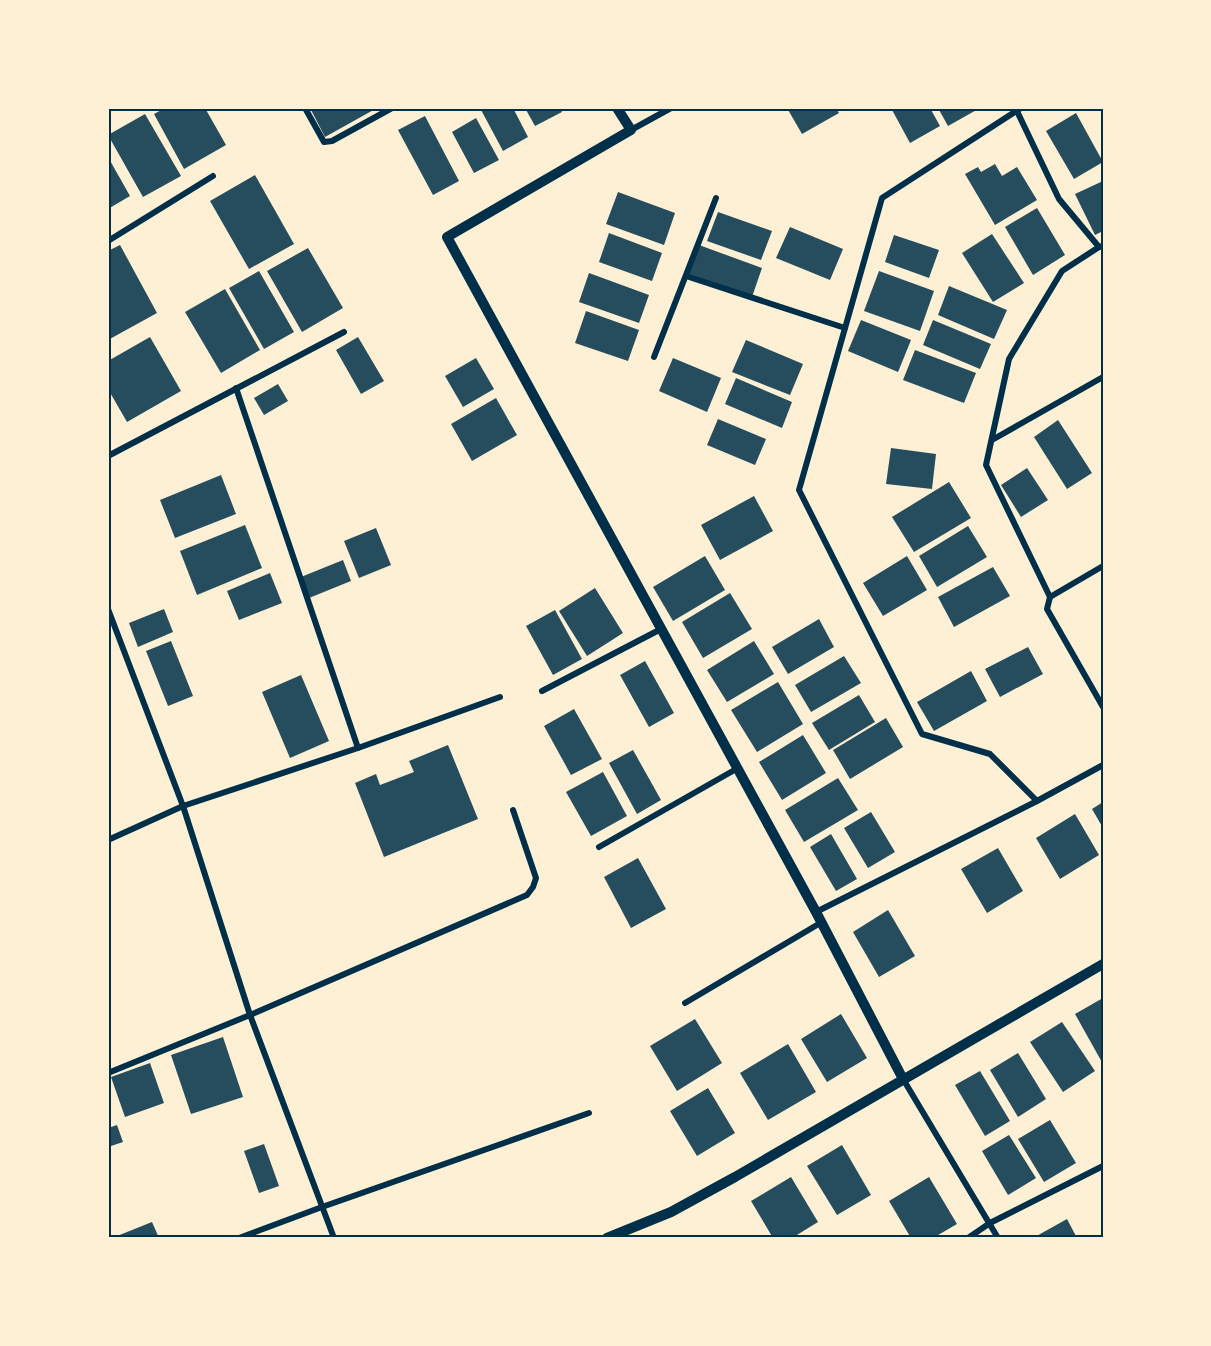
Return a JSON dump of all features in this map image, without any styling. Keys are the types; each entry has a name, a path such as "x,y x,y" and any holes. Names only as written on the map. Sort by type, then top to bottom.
{"street":[{"path":"305,108 324,142 332,141 393,108"},
{"path":"617,108 631,130"},
{"path":"671,108 447,237 819,917 903,1079 998,1238"},
{"path":"1037,801 990,754 922,734 799,490 882,198 1018,109 1059,199 1101,246 1062,271 1008,359 986,465 1050,597 1047,609 1103,707"},
{"path":"108,241 213,176"},
{"path":"654,357 716,198"},
{"path":"686,276 845,327"},
{"path":"108,456 344,332"},
{"path":"992,440 1103,377"},
{"path":"236,388 358,748"},
{"path":"1050,597 1103,566"},
{"path":"108,609 183,806 250,1015 334,1238"},
{"path":"542,691 661,629"},
{"path":"108,840 183,806 358,748 500,697"},
{"path":"685,1003 819,917 1103,765"},
{"path":"599,847 738,768"},
{"path":"108,1073 250,1015 527,895 533,888 536,878 513,810"},
{"path":"607,1238 682,1206 735,1178 1103,964"},
{"path":"239,1238 590,1113"},
{"path":"968,1238 990,1223 1103,1166"}],"building":[{"path":"165,108 205,108 226,145 184,169 154,114"},
{"path":"310,108 377,108 325,137"},
{"path":"480,108 513,108 528,137 503,151"},
{"path":"525,108 560,108 562,112 535,126"},
{"path":"787,108 836,108 839,113 802,134"},
{"path":"891,108 930,108 940,126 910,143"},
{"path":"938,108 980,108 948,126"},
{"path":"1076,113 1103,162 1074,179 1046,131"},
{"path":"145,114 181,176 143,197 108,135"},
{"path":"425,116 459,181 433,195 398,130"},
{"path":"476,118 499,160 474,173 452,132"},
{"path":"108,157 130,196 108,209"},
{"path":"995,164 1002,176 1017,167 1037,200 995,225 965,174 978,167 981,172"},
{"path":"255,175 294,244 249,269 210,201"},
{"path":"1103,181 1103,231 1095,235 1075,194"},
{"path":"618,192 675,213 664,245 606,224"},
{"path":"1037,208 1065,255 1033,275 1005,227"},
{"path":"718,212 772,231 761,260 707,241"},
{"path":"790,227 843,249 830,280 776,258"},
{"path":"609,233 662,253 652,281 599,262"},
{"path":"992,234 1024,283 993,302 962,253"},
{"path":"894,235 939,250 929,278 885,262"},
{"path":"120,245 157,313 108,340 108,251"},
{"path":"699,245 762,268 752,297 688,274"},
{"path":"308,248 343,308 302,332 267,271"},
{"path":"259,271 294,332 264,349 229,288"},
{"path":"879,271 934,291 920,331 864,311"},
{"path":"589,273 649,295 639,323 579,302"},
{"path":"949,286 1007,310 994,339 938,315"},
{"path":"225,289 260,350 221,373 185,312"},
{"path":"586,311 639,330 628,361 575,343"},
{"path":"861,320 911,340 898,372 848,351"},
{"path":"933,320 991,344 980,369 923,345"},
{"path":"150,337 181,391 127,422 108,389 108,361"},
{"path":"358,337 384,381 361,394 336,350"},
{"path":"746,340 803,364 790,395 732,372"},
{"path":"915,350 976,373 964,403 903,380"},
{"path":"476,358 494,389 463,407 445,376"},
{"path":"673,358 721,378 707,412 659,391"},
{"path":"736,378 792,402 782,428 725,404"},
{"path":"278,384 288,401 264,415 254,398"},
{"path":"496,398 517,435 472,461 451,424"},
{"path":"718,419 766,439 755,465 707,445"},
{"path":"1058,420 1092,473 1067,489 1034,437"},
{"path":"891,448 936,454 932,489 886,484"},
{"path":"1027,468 1048,500 1021,517 1001,485"},
{"path":"221,475 236,514 175,538 160,500"},
{"path":"949,482 971,518 914,552 892,517"},
{"path":"754,496 773,531 720,560 701,525"},
{"path":"245,525 262,568 197,595 180,551"},
{"path":"968,526 987,557 937,587 919,556"},
{"path":"376,528 391,565 359,578 344,541"},
{"path":"705,556 725,590 673,621 653,587"},
{"path":"907,556 927,590 883,616 863,583"},
{"path":"343,560 351,581 309,598 301,577"},
{"path":"993,567 1010,596 954,627 938,597"},
{"path":"270,573 282,603 239,620 227,591"},
{"path":"595,588 623,633 587,656 559,611"},
{"path":"730,593 752,629 703,658 682,622"},
{"path":"164,609 173,632 138,647 129,623"},
{"path":"555,610 582,659 553,675 526,626"},
{"path":"819,619 834,647 788,674 772,647"},
{"path":"171,641 193,696 168,706 146,651"},
{"path":"754,641 774,674 727,702 707,670"},
{"path":"1028,647 1043,674 1000,697 985,669"},
{"path":"844,656 861,683 811,712 795,685"},
{"path":"645,661 674,713 649,727 620,675"},
{"path":"971,671 987,701 934,731 917,702"},
{"path":"301,675 329,741 290,758 262,692"},
{"path":"778,682 803,724 757,752 731,710"},
{"path":"859,695 875,722 829,750 812,723"},
{"path":"574,709 602,759 571,775 544,726"},
{"path":"886,718 903,747 850,779 833,750"},
{"path":"803,735 826,773 782,800 759,762"},
{"path":"448,745 478,819 384,857 355,783 376,774 380,785 414,772 409,761"},
{"path":"633,750 661,800 637,814 609,763"},
{"path":"603,772 627,816 591,836 566,792"},
{"path":"838,778 858,810 804,842 785,810"},
{"path":"1103,802 1103,828 1092,809"},
{"path":"871,812 895,852 868,868 844,828"},
{"path":"1075,814 1099,855 1060,879 1036,838"},
{"path":"831,834 857,879 836,891 810,847"},
{"path":"998,848 1023,891 987,913 961,869"},
{"path":"638,858 666,909 631,928 604,877"},
{"path":"888,910 915,956 879,977 853,932"},
{"path":"1103,998 1103,1064 1075,1014"},
{"path":"841,1014 867,1058 827,1082 801,1039"},
{"path":"695,1019 722,1063 677,1091 650,1046"},
{"path":"1062,1022 1095,1071 1063,1092 1030,1042"},
{"path":"223,1037 243,1097 191,1114 171,1055"},
{"path":"788,1044 816,1092 768,1120 740,1073"},
{"path":"1018,1053 1046,1099 1018,1117 990,1070"},
{"path":"150,1063 164,1103 125,1117 111,1077"},
{"path":"980,1071 1010,1121 985,1136 955,1085"},
{"path":"708,1088 735,1133 697,1156 670,1111"},
{"path":"1050,1120 1076,1163 1044,1182 1018,1139"},
{"path":"117,1125 123,1142 108,1147 108,1128"},
{"path":"1009,1135 1036,1178 1008,1195 982,1151"},
{"path":"264,1144 279,1186 259,1193 244,1151"},
{"path":"842,1145 871,1195 837,1215 807,1166"},
{"path":"791,1177 818,1222 792,1238 773,1238 751,1201"},
{"path":"929,1177 957,1224 933,1238 911,1238 889,1201"},
{"path":"1067,1219 1077,1238 1033,1238"},
{"path":"152,1222 159,1238 112,1238"}]}
